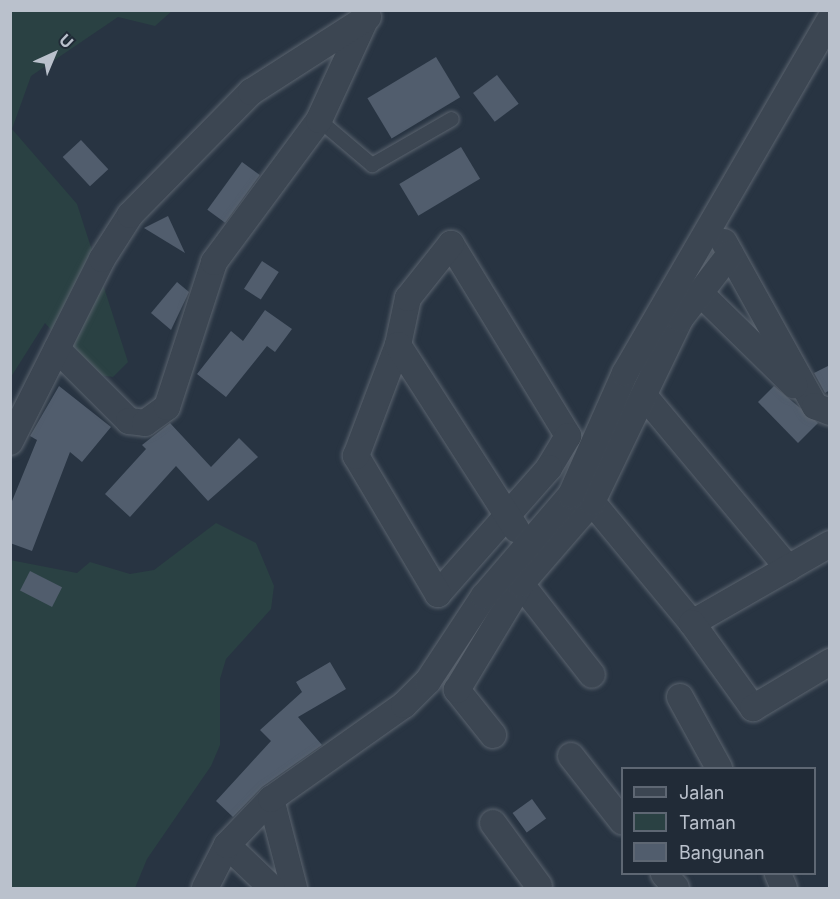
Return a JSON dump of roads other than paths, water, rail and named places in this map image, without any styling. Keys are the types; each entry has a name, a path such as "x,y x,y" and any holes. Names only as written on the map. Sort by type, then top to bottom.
{"street":[{"path":"57,349 129,421 145,423 167,407 214,262 319,120 374,14"},
{"path":"10,442 57,349 130,215 251,92 374,14"},
{"path":"205,888 227,845 271,799 412,697 529,542 571,495 625,372 713,217 830,20"},
{"path":"713,217 730,254 822,409"},
{"path":"451,244 568,436 505,518 438,594 356,456 398,345 408,298 451,244"},
{"path":"493,735 457,690 521,584 592,502 646,398 680,320 730,254"},
{"path":"700,293 822,409"},
{"path":"398,345 505,518 529,542"},
{"path":"646,398 789,568"},
{"path":"592,502 692,623 753,708 830,662"},
{"path":"692,623 830,544"},
{"path":"521,584 592,675"},
{"path":"680,698 719,767"},
{"path":"571,756 621,820"},
{"path":"271,799 294,888"},
{"path":"493,823 539,888"},
{"path":"227,845 272,888"},
{"path":"666,875 676,888"}],"lane":[{"path":"319,120 372,165 452,119"}]}
